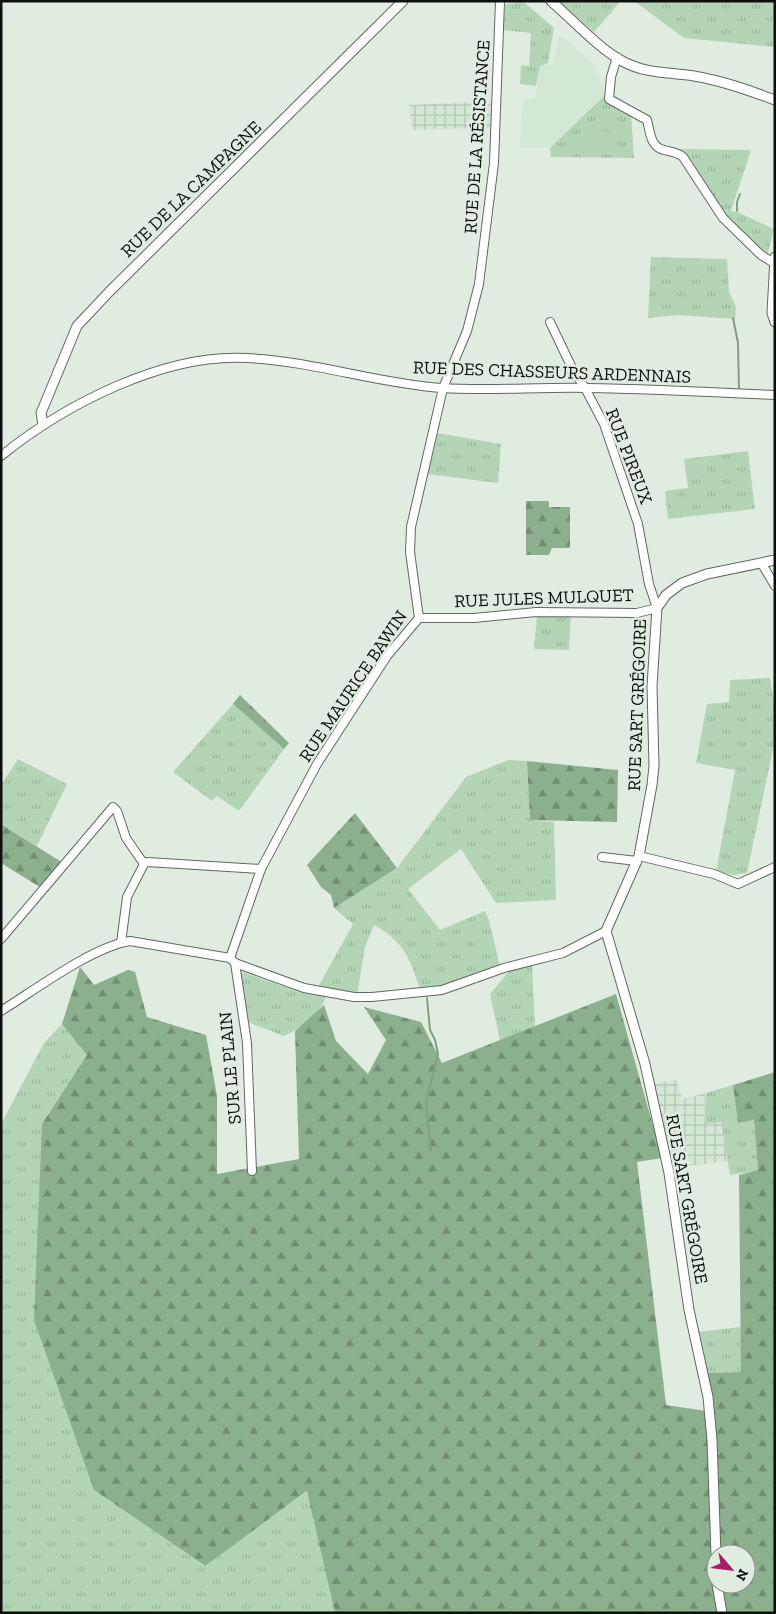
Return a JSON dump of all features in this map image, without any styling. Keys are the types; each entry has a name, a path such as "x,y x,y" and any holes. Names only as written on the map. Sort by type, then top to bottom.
{"street":[{"name":"RUE DE LA CAMPAGNE","path":"44,424 41,413 77,326 108,292 403,1"},
{"name":"RUE DE LA RÉSISTANCE","path":"443,388 467,331 479,284 494,163 500,1"},
{"path":"551,1 617,57 642,70 730,83 775,100"},
{"path":"617,57 611,77 610,99 647,120 652,141 664,151 678,153 683,157 723,218 761,255 774,263"},
{"path":"775,257 772,313 775,322"},
{"name":"RUE PIREUX","path":"550,322 572,368 604,424 622,472 638,524 649,584 657,608"},
{"name":"RUE DES CHASSEURS ARDENNAIS","path":"1,456 44,424 98,396 162,369 190,361 223,357 282,362 443,388 585,388 775,395"},
{"name":"RUE MAURICE BAWIN","path":"233,960 261,869 317,764 387,656 419,618 410,552 412,527 443,388"},
{"name":"RUE JULES MULQUET","path":"419,618 474,618 546,612 637,613 657,608 666,595 682,583 707,574 775,560"},
{"path":"762,564 775,586"},
{"name":"RUE SART GRÉGOIRE","path":"657,608 652,686 654,766 638,859 606,931 645,1064 669,1173 689,1310 708,1397 712,1440 716,1544"},
{"path":"1,939 113,807 117,811 134,852 144,864"},
{"path":"602,857 638,859 714,874 738,884 775,867"},
{"path":"144,864 158,862 261,869"},
{"path":"121,943 127,897 144,864"},
{"path":"1,1011 84,961 121,943 130,941 167,946 233,960 304,988 354,997 372,997 448,988 504,968 563,953 606,931"},
{"name":"SUR LE PLAIN","path":"233,960 247,1043 252,1171"},
{"path":"719,1594 722,1613"}],"shaded area":[{"path":"559,34 595,65 606,94 550,148 520,148 523,100 535,98 540,66 553,64"},
{"path":"491,101 491,128 412,130 409,105"},
{"path":"677,1080 682,1099 705,1093 704,1124 721,1121 728,1161 670,1168 652,1084"}],"green space":[{"path":"558,1 621,1 594,32"},
{"path":"634,1 775,1 775,47 684,38"},
{"path":"524,2 554,28 548,63 540,66 536,86 520,84 521,65 529,66 531,33 502,30 503,5"},
{"path":"606,94 631,113 634,158 551,157 550,148"},
{"path":"616,131 617,151 582,153 581,133"},
{"path":"676,149 751,150 731,211 774,229 767,256 732,224 707,190 691,162"},
{"path":"651,257 727,259 729,292 736,307 735,319 677,315 648,318"},
{"path":"437,433 501,444 498,483 426,474"},
{"path":"748,451 755,509 668,519 665,491 688,488 684,459"},
{"path":"526,501 549,501 549,507 570,507 570,548 552,548 549,555 526,555"},
{"path":"537,615 571,615 569,650 534,649"},
{"path":"770,678 775,709 775,740 747,873 733,875 716,871 735,770 696,763 707,704 729,702 730,680"},
{"path":"240,695 289,743 284,749 233,704"},
{"path":"233,704 284,749 239,811 217,796 212,801 173,772"},
{"path":"18,759 67,784 37,846 1,824 1,785"},
{"path":"508,760 527,761 530,820 554,822 556,900 496,903 461,849 408,889 440,930 485,911 500,966 454,983 420,990 409,960 399,944 374,925 365,947 357,995 318,987 353,924 334,908 397,868 466,777"},
{"path":"527,761 618,770 617,822 530,820"},
{"path":"355,813 397,868 334,908 331,895 321,887 307,865"},
{"path":"1,824 63,863 43,889 1,863"},
{"path":"532,964 535,1027 500,1041 490,994 510,970"},
{"path":"80,967 94,985 128,970 135,972 147,1017 206,1035 217,1096 217,1174 299,1159 295,1031 324,1005 336,1041 368,1074 386,1040 364,1007 421,1022 442,1063 616,994 662,1158 637,1162 666,1405 706,1411 706,1373 741,1372 739,1175 758,1170 754,1120 738,1123 733,1085 775,1072 775,1613 335,1613 307,1491 205,1566 94,1490 34,1320 42,1124 87,1055 62,1024"},
{"path":"243,972 299,992 326,996 315,1014 284,1036 245,1021 237,976"},
{"path":"62,1024 87,1055 42,1124 94,1490 204,1566 308,1491 335,1613 1,1613 1,1124 44,1043"},
{"path":"733,1085 738,1122 754,1120 758,1171 730,1175 721,1122 704,1124 706,1093"},
{"path":"741,1327 741,1372 706,1373 696,1332"}],"waterway":[{"path":"737,211 737,202 740,194"},
{"path":"733,318 738,343 739,389"},
{"path":"427,998 430,1030 435,1040 438,1054 426,1102 431,1150"},
{"path":"775,1050 775,1105"}]}
